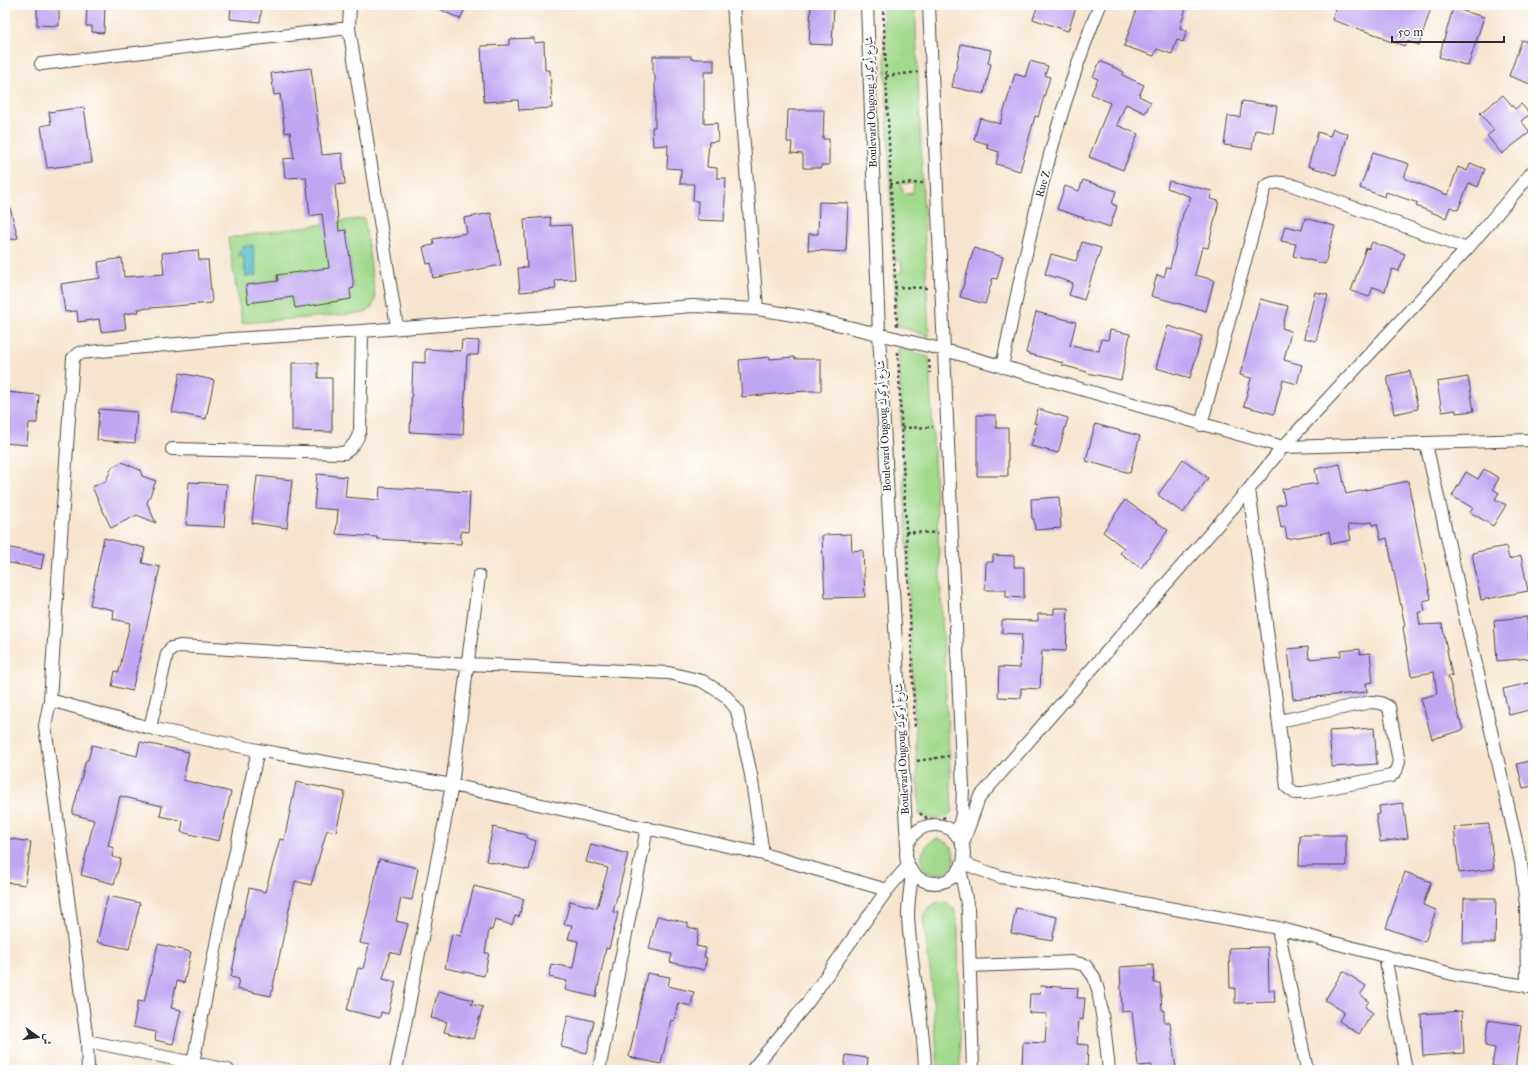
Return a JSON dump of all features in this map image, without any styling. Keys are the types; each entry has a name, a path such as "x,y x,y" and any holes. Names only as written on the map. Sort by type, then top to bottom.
{"street":[{"path":"350,5 349,28 397,328"},
{"path":"732,5 756,309"},
{"name":"Boulevard Ougoug شارع أوكوك","path":"867,5 879,334 907,846"},
{"path":"929,5 963,788 959,841 963,854 961,866 968,909 973,1070"},
{"name":"Rue Z","path":"1002,368 1030,233 1056,134 1088,35 1100,5"},
{"path":"41,64 349,28"},
{"path":"959,841 978,798 1249,489 1283,447 1467,249 1533,171"},
{"path":"1201,425 1262,197 1265,187 1269,184 1277,182 1289,184 1467,249"},
{"path":"88,1070 87,1041 45,726 50,700 73,358 79,353 231,339 362,331 693,306 756,309 810,318 945,350 1002,368 1283,447 1533,440"},
{"path":"172,449 344,452 355,444 360,431 362,331"},
{"path":"961,866 1001,877 1278,928 1456,975 1530,987 1526,905 1521,862 1426,444"},
{"path":"1249,489 1287,787 1295,793 1304,793 1391,776 1396,771 1399,762 1389,708 1381,702 1371,702 1279,721"},
{"path":"396,1070 452,785 479,576"},
{"path":"150,728 167,654 171,648 191,646 468,664 669,673 702,681 725,695 737,710 751,775 763,854"},
{"path":"50,700 150,728 258,750 452,785 763,854 887,890"},
{"path":"193,1063 222,914 258,750"},
{"path":"925,1070 921,1020 913,965 908,914 910,869 906,856 907,846 915,833 929,826 944,827 959,841"},
{"path":"599,1070 647,828"},
{"path":"910,869 923,881 937,883 950,879 961,866"},
{"path":"752,1070 808,1002 887,890 910,869"},
{"path":"1278,928 1307,1070"},
{"path":"1385,956 1406,1070"},
{"path":"970,966 1072,962 1085,964 1094,977 1098,990 1109,1070"},
{"path":"87,1041 228,1070"}],"path":[{"path":"883,5 894,287 897,326 903,328"},
{"path":"918,64 918,80"},
{"path":"886,76 918,72"},
{"path":"922,175 923,190"},
{"path":"890,184 923,183"},
{"path":"894,287 927,288 927,281"},
{"path":"898,348 916,729"},
{"path":"929,357 930,380"},
{"path":"902,428 933,427 933,434"},
{"path":"938,525 939,541"},
{"path":"906,532 938,533"},
{"path":"917,768 917,760 949,756 950,764"},
{"path":"919,812 920,815 930,818 943,818 951,814"}],"green space":[{"path":"883,5 915,5 929,336 897,326 894,274 902,272 901,261 893,260","holes":["914,183 913,193 904,194 901,184"]},
{"path":"364,218 375,295 373,304 371,308 364,313 242,323 228,238","holes":["346,230 354,288 295,308 293,297 280,299 280,297 266,298 266,301 248,303 246,285 264,283 278,285 277,275 329,268 325,233","242,250 257,275 246,276 243,256 239,256"]},
{"path":"898,348 929,357 952,811 946,817 938,819 924,817 920,815 919,812"},
{"path":"936,839 944,841 950,845 954,854 954,861 951,868 947,872 932,874 926,871 923,866 922,854 929,843"},
{"path":"946,902 954,908 958,929 960,1070 938,1070 932,985 923,919 928,908 936,903"}],"water":[{"path":"253,245 257,275 246,277 243,256 239,256 238,251 242,250 241,247"}],"building":[{"path":"37,5 59,5 59,26 37,25"},
{"path":"87,5 105,5 104,33 92,32 92,26 86,26"},
{"path":"231,5 262,5 260,22 230,19"},
{"path":"431,5 467,5 460,19"},
{"path":"811,5 834,5 832,45 809,44"},
{"path":"1038,5 1077,5 1068,31 1033,19"},
{"path":"1138,5 1187,5 1180,28 1187,30 1183,42 1177,40 1172,54 1157,49 1154,56 1124,46"},
{"path":"1337,5 1432,5 1419,45 1407,41 1405,46 1332,20"},
{"path":"1453,8 1484,17 1468,66 1439,57"},
{"path":"534,38 534,43 544,42 545,70 550,70 552,108 519,110 518,100 484,102 481,46 509,45 509,39"},
{"path":"1522,40 1533,44 1533,85 1509,76"},
{"path":"961,44 991,50 988,63 991,64 984,94 952,87"},
{"path":"653,56 691,56 691,59 714,59 714,72 704,72 704,124 717,123 718,141 709,142 707,167 717,168 717,178 726,178 724,221 697,220 698,201 693,201 694,184 680,184 681,169 667,168 668,145 653,146 652,127 655,127 655,74 653,74"},
{"path":"1030,61 1048,66 1045,75 1050,77 1038,117 1035,116 1020,171 996,164 999,152 987,148 988,144 974,140 980,118 1000,124 1015,74 1025,77"},
{"path":"1100,61 1124,72 1122,75 1144,85 1139,96 1151,102 1145,113 1126,104 1117,125 1138,134 1123,170 1089,157 1110,103 1091,94 1098,79 1093,77"},
{"path":"311,68 322,155 342,153 345,184 335,185 339,231 346,230 354,288 350,289 351,299 295,308 293,297 248,303 246,285 278,281 277,275 329,268 322,214 310,216 306,177 285,178 283,159 294,158 290,132 285,133 280,94 274,95 271,73"},
{"path":"1503,95 1515,109 1521,104 1530,114 1521,121 1530,132 1502,154 1487,136 1494,130 1480,113"},
{"path":"1242,101 1277,106 1273,133 1255,130 1252,149 1224,145 1228,116 1240,117"},
{"path":"84,107 92,163 47,168 41,126 51,124 49,112"},
{"path":"788,110 824,110 823,139 829,139 829,165 821,165 821,168 803,168 803,154 791,153 792,142 787,142"},
{"path":"1333,129 1348,134 1336,175 1308,166 1318,132 1330,136"},
{"path":"1373,152 1409,164 1404,178 1448,195 1458,167 1467,171 1470,163 1485,169 1478,187 1469,183 1458,210 1450,207 1446,218 1416,206 1418,203 1386,192 1385,197 1360,188"},
{"path":"1083,180 1116,191 1112,204 1117,206 1110,227 1057,209 1065,186 1079,191"},
{"path":"1169,181 1212,191 1210,199 1219,201 1208,248 1202,247 1195,275 1214,280 1206,311 1151,296 1157,275 1164,277 1167,267 1170,268 1183,214 1191,197 1167,188"},
{"path":"819,202 848,203 846,252 808,250 809,234 818,234"},
{"path":"9,204 18,238 5,241 5,205"},
{"path":"491,213 501,265 433,278 431,263 427,264 423,247 434,245 433,239 467,233 464,218"},
{"path":"550,217 551,226 571,225 575,279 555,280 556,289 520,292 518,268 527,267 524,219"},
{"path":"1305,218 1335,226 1325,264 1293,256 1296,244 1281,241 1285,226 1302,230"},
{"path":"1082,242 1101,248 1084,300 1069,295 1073,283 1045,274 1051,254 1076,261"},
{"path":"1372,242 1405,254 1399,271 1392,269 1385,291 1373,287 1369,297 1351,291 1366,248 1369,249"},
{"path":"974,248 1003,257 997,279 993,278 985,304 960,297"},
{"path":"198,250 199,260 208,260 212,303 138,309 139,312 124,314 126,329 101,332 99,319 78,322 77,311 65,312 61,284 100,278 98,262 122,258 124,277 164,274 162,253"},
{"path":"1315,292 1328,295 1316,341 1304,338"},
{"path":"1260,299 1288,306 1282,328 1291,331 1284,360 1302,365 1297,384 1283,380 1274,414 1244,406 1251,378 1240,375"},
{"path":"1036,312 1076,322 1070,346 1099,351 1101,339 1108,340 1110,330 1130,334 1121,380 1087,373 1062,365 1063,363 1026,353"},
{"path":"1168,326 1202,336 1190,378 1156,368"},
{"path":"462,340 479,341 478,355 467,355 463,435 410,432 413,362 425,363 425,349 461,351"},
{"path":"770,357 770,359 794,357 795,359 821,359 821,391 805,391 742,397 739,360"},
{"path":"292,363 318,363 318,378 332,378 332,432 292,431"},
{"path":"1410,371 1418,409 1394,414 1387,376"},
{"path":"180,373 214,380 206,419 172,412"},
{"path":"1468,377 1474,411 1456,413 1456,410 1442,412 1437,382"},
{"path":"5,392 39,395 37,423 29,423 27,445 5,443"},
{"path":"99,409 137,412 135,443 97,440"},
{"path":"1038,409 1068,418 1058,453 1031,446 1037,424 1034,423"},
{"path":"977,415 996,415 996,428 1008,428 1008,476 977,476"},
{"path":"1095,424 1140,436 1130,473 1086,461"},
{"path":"1183,459 1208,478 1183,513 1158,495"},
{"path":"122,462 140,470 142,476 156,481 147,503 156,523 137,515 111,528 92,487 106,481 112,467"},
{"path":"1340,464 1346,494 1408,481 1431,599 1423,601 1425,611 1418,613 1420,625 1442,624 1452,676 1448,676 1463,730 1432,739 1421,698 1437,694 1434,672 1411,676 1403,627 1405,626 1387,538 1381,540 1377,524 1373,525 1372,522 1348,525 1351,540 1331,544 1329,532 1287,539 1285,527 1281,528 1277,505 1285,504 1282,489 1318,483 1315,469"},
{"path":"1484,469 1499,478 1493,489 1499,493 1495,499 1506,505 1493,526 1470,512 1473,508 1452,496 1466,472 1478,479"},
{"path":"317,474 347,477 345,497 379,500 380,487 470,492 468,532 461,531 461,544 377,539 377,537 336,534 338,510 314,508"},
{"path":"257,476 292,480 287,528 252,523"},
{"path":"189,482 227,484 224,527 186,525"},
{"path":"1059,497 1061,528 1035,530 1034,519 1032,519 1031,499"},
{"path":"1125,500 1168,530 1141,568 1120,553 1124,548 1103,532"},
{"path":"851,534 852,551 863,550 865,597 825,598 822,535"},
{"path":"104,538 145,548 142,563 160,567 132,691 112,686 115,671 119,672 130,623 113,619 114,610 90,605"},
{"path":"1506,546 1509,559 1521,556 1528,591 1481,600 1472,553"},
{"path":"5,547 44,554 41,569 5,562"},
{"path":"993,555 1014,556 1014,567 1024,567 1024,598 1006,597 1006,590 985,590 986,562 993,562"},
{"path":"1054,608 1068,608 1066,651 1042,650 1040,689 1021,688 1021,698 998,697 999,667 1020,668 1022,634 1002,633 1002,620 1038,621 1038,614 1054,614"},
{"path":"1527,617 1531,658 1497,661 1494,620"},
{"path":"1308,647 1309,659 1341,656 1341,651 1360,649 1360,654 1370,653 1373,682 1366,683 1367,692 1293,699 1288,649"},
{"path":"1533,682 1533,709 1509,715 1503,689"},
{"path":"1374,728 1377,764 1332,767 1329,731"},
{"path":"140,742 189,752 183,780 231,792 219,841 181,832 183,821 160,816 162,806 120,796 108,846 114,848 112,857 121,859 114,884 81,875 94,820 72,814 86,760 88,760 92,745 137,756"},
{"path":"1533,760 1533,786 1523,788 1517,764"},
{"path":"296,782 345,792 336,832 327,830 311,885 295,881 271,996 237,989 239,979 231,977 249,888 265,892 280,839 284,840"},
{"path":"1403,803 1408,838 1380,842 1376,815 1380,814 1379,806"},
{"path":"1489,824 1494,869 1459,873 1454,827"},
{"path":"493,827 527,835 527,838 536,841 529,870 486,861"},
{"path":"1300,835 1346,835 1346,866 1299,866"},
{"path":"5,838 31,842 25,885 5,882"},
{"path":"591,844 628,854 613,912 618,913 609,949 606,948 596,997 565,990 567,981 549,977 551,964 573,968 578,941 568,939 572,925 564,924 570,901 597,908 608,868 586,862"},
{"path":"379,859 418,868 412,900 401,898 396,921 408,924 400,955 390,952 383,979 396,982 388,1014 381,1012 380,1018 347,1010 358,968 363,969 369,945 360,943"},
{"path":"1405,872 1431,882 1423,905 1436,910 1425,942 1386,928"},
{"path":"474,886 524,899 519,917 515,916 512,925 495,920 492,930 489,930 485,953 489,953 484,976 445,968 452,934 461,936"},
{"path":"108,896 140,903 129,949 97,942"},
{"path":"1464,898 1496,898 1495,943 1463,943"},
{"path":"1016,908 1057,917 1052,941 1011,933"},
{"path":"657,916 688,923 688,927 699,930 696,946 706,948 704,957 707,958 704,970 670,962 672,954 649,949"},
{"path":"158,944 191,952 184,983 177,981 171,1008 181,1010 173,1044 155,1040 156,1032 133,1027 138,1001 144,1002"},
{"path":"1268,947 1269,990 1274,990 1275,1002 1235,1003 1235,988 1230,988 1229,948"},
{"path":"1153,965 1154,983 1160,983 1162,1010 1164,1010 1164,1022 1170,1022 1176,1070 1152,1070 1152,1065 1138,1066 1132,1011 1122,1012 1120,967"},
{"path":"1343,971 1366,986 1360,995 1369,1001 1365,1007 1373,1013 1359,1034 1339,1021 1344,1012 1325,1000"},
{"path":"647,973 670,977 668,986 694,992 691,1006 678,1003 674,1021 671,1020 661,1064 629,1057"},
{"path":"1041,986 1078,988 1077,998 1085,998 1083,1020 1079,1019 1077,1044 1088,1045 1087,1070 1022,1070 1023,1042 1045,1043 1047,1014 1029,1013 1030,994 1040,994"},
{"path":"438,991 473,1000 471,1004 483,1007 473,1039 444,1032 447,1022 431,1018"},
{"path":"1462,1011 1464,1053 1423,1056 1421,1014"},
{"path":"568,1015 594,1021 587,1053 561,1047"},
{"path":"1488,1020 1521,1025 1515,1069 1492,1066 1495,1048 1485,1046"},
{"path":"846,1055 868,1058 867,1070 844,1070"}]}
